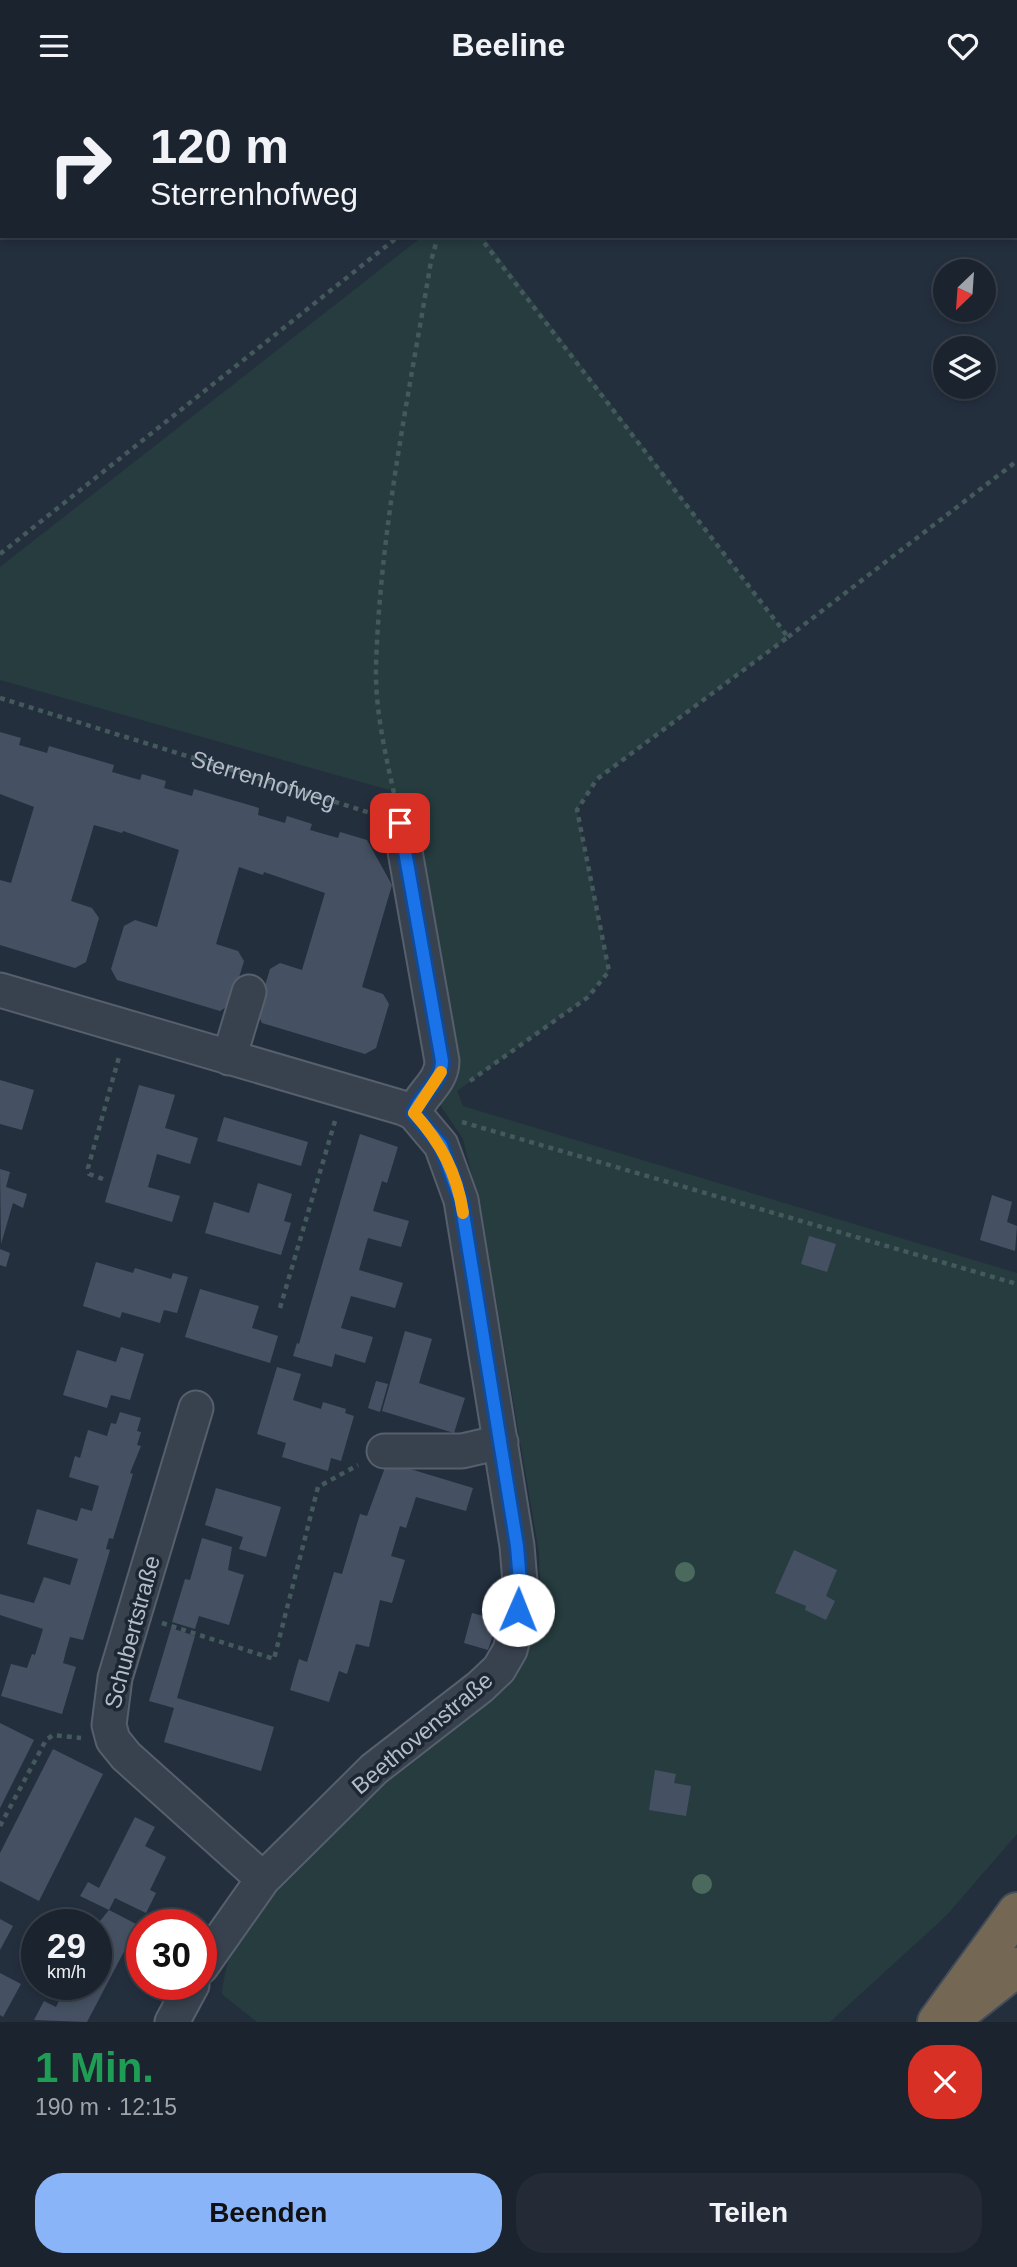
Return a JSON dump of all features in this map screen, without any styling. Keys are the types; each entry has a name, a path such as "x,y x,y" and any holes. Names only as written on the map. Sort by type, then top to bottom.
{"highway":[{"path":"937,2022 1017,1912"},
{"path":"946,2022 1017,1967"}],"street":[{"path":"0,990 344,1092 420,1120 422,1097 438,1080 442,1061 400,823"},
{"path":"229,1058 249,992"},
{"name":"Beethovenstraße","path":"217,1944 263,1879 374,1769 481,1687 499,1669 510,1650 521,1594 500,1442 461,1201 441,1145 420,1120"},
{"name":"Schubertstraße","path":"196,1408 115,1678 109,1725 113,1740 126,1756 263,1879"},
{"path":"384,1451 462,1451 500,1442"},
{"path":"172,2022 184,2000"}],"path":[{"path":"0,554 396,238"},
{"path":"400,823 385,752 376,669 389,519 431,261 437,238"},
{"path":"481,238 788,637"},
{"path":"468,1083 588,997 609,971 577,810 597,779 1017,461"},
{"name":"Sterrenhofweg","path":"0,698 400,823"},
{"path":"103,1179 89,1174 88,1168 128,1028"},
{"path":"280,1308 344,1092"},
{"path":"420,1120 472,1122 1017,1284"},
{"path":"135,1614 274,1659 318,1487 384,1451"},
{"path":"0,1826 46,1740 54,1735 113,1740"}],"green space":[{"path":"420,238 485,238 788,637 597,779 577,810 609,971 588,997 457,1091 463,1106 1017,1273 1017,1834 946,1916 830,2022 257,2022 222,1994 228,1964 239,1939 322,1839 373,1789 474,1712 497,1690 516,1666 530,1638 539,1606 539,1553 482,1217 463,1139 436,1099 457,1062 414,797 0,680 0,567"}],"building":[{"path":"0,732 21,738 19,745 47,753 49,746 114,765 112,772 140,780 142,774 166,781 164,788 192,796 194,789 259,808 258,815 285,823 287,816 312,824 310,830 338,838 340,832 367,840 392,885 362,987 383,994 389,1004 376,1048 365,1054 262,1023 257,1012 270,969 280,963 302,970 325,893 264,872 263,875 239,867 216,944 238,951 244,961 231,1004 220,1011 117,980 111,969 124,926 135,920 157,927 179,850 123,831 122,833 94,825 71,901 92,908 99,918 86,962 75,968 0,945 0,880 11,883 34,807 0,794"},
{"path":"0,1080 34,1090 22,1130 0,1124"},
{"path":"139,1085 175,1095 165,1128 198,1138 190,1164 157,1154 148,1187 180,1196 172,1222 105,1202"},
{"path":"224,1117 308,1142 301,1166 217,1141"},
{"path":"360,1134 398,1147 387,1183 382,1181 373,1211 409,1221 401,1247 368,1238 359,1270 403,1283 395,1308 351,1296 341,1328 373,1337 365,1363 335,1354 332,1367 293,1356 297,1343 299,1344"},
{"path":"0,1169 10,1172 6,1187 27,1194 23,1208 13,1203 1,1244"},
{"path":"258,1183 292,1194 284,1221 291,1223 281,1255 205,1233 214,1202 249,1213"},
{"path":"992,1195 1012,1202 1007,1222 1017,1226 1015,1251 980,1240"},
{"path":"809,1236 836,1244 827,1272 801,1264"},
{"path":"0,1249 10,1253 6,1267 0,1265"},
{"path":"96,1262 133,1273 135,1268 171,1279 173,1273 188,1277 177,1313 164,1310 160,1323 122,1312 120,1318 83,1306"},
{"path":"200,1289 259,1306 252,1328 278,1336 270,1363 185,1337"},
{"path":"405,1331 432,1339 419,1383 465,1398 454,1433 382,1411"},
{"path":"121,1347 144,1354 130,1400 111,1395 107,1408 63,1395 77,1350 116,1362"},
{"path":"277,1367 301,1374 293,1400 321,1409 323,1402 346,1409 345,1413 354,1416 341,1461 331,1458 328,1471 282,1457 286,1443 257,1434"},
{"path":"376,1381 388,1384 380,1412 368,1408"},
{"path":"120,1412 141,1418 137,1445 141,1446 130,1473 133,1474 113,1539 109,1538 106,1549 110,1550 83,1640 70,1637 63,1663 76,1667 62,1714 1,1696 11,1664 27,1668 32,1654 35,1655 43,1629 0,1615 0,1594 34,1603 44,1577 70,1585 78,1559 27,1544 37,1509 77,1521 81,1508 92,1511 99,1486 69,1477 75,1456 80,1458 88,1430 107,1436 111,1423 116,1424"},
{"path":"387,1462 473,1488 466,1511 416,1497 406,1528 400,1526 391,1556 405,1560 392,1603 380,1600 369,1647 356,1644 347,1674 339,1671 329,1702 290,1690 299,1659 307,1662 334,1572 342,1574 360,1514 367,1516"},
{"path":"216,1488 281,1507 266,1557 239,1549 243,1537 205,1525"},
{"path":"202,1538 232,1547 228,1570 244,1575 229,1625 199,1616 195,1629 172,1622 185,1579 190,1580"},
{"path":"794,1550 837,1570 826,1596 835,1601 826,1620 805,1610 806,1606 775,1593"},
{"path":"472,1613 498,1620 488,1650 464,1643"},
{"path":"171,1628 195,1636 177,1698 274,1727 261,1771 164,1742 174,1708 149,1701"},
{"path":"0,1723 34,1740 0,1808"},
{"path":"53,1749 103,1774 39,1901 0,1881 0,1853"},
{"path":"655,1770 676,1774 674,1783 691,1786 686,1816 649,1810"},
{"path":"135,1817 155,1827 145,1846 166,1857 150,1890 156,1893 148,1909 138,1909 115,1898 107,1909 80,1896 88,1882 99,1888"},
{"path":"112,1912 126,1919 126,1948 112,1974"},
{"path":"0,1919 13,1926 0,1950"},
{"path":"0,1973 21,1984 3,2017 0,2015"},
{"path":"59,2000 99,2000 87,2022 34,2020 44,2001 56,2007"}],"slow traffic":[{"path":"441,1072 438,1080 422,1097 414,1113 441,1145 452,1168 463,1213"}],"route":[{"path":"400,823 442,1061 442,1072 438,1080 422,1097 414,1113 441,1145 452,1168 461,1201 517,1546 521,1594 518,1610"}]}
